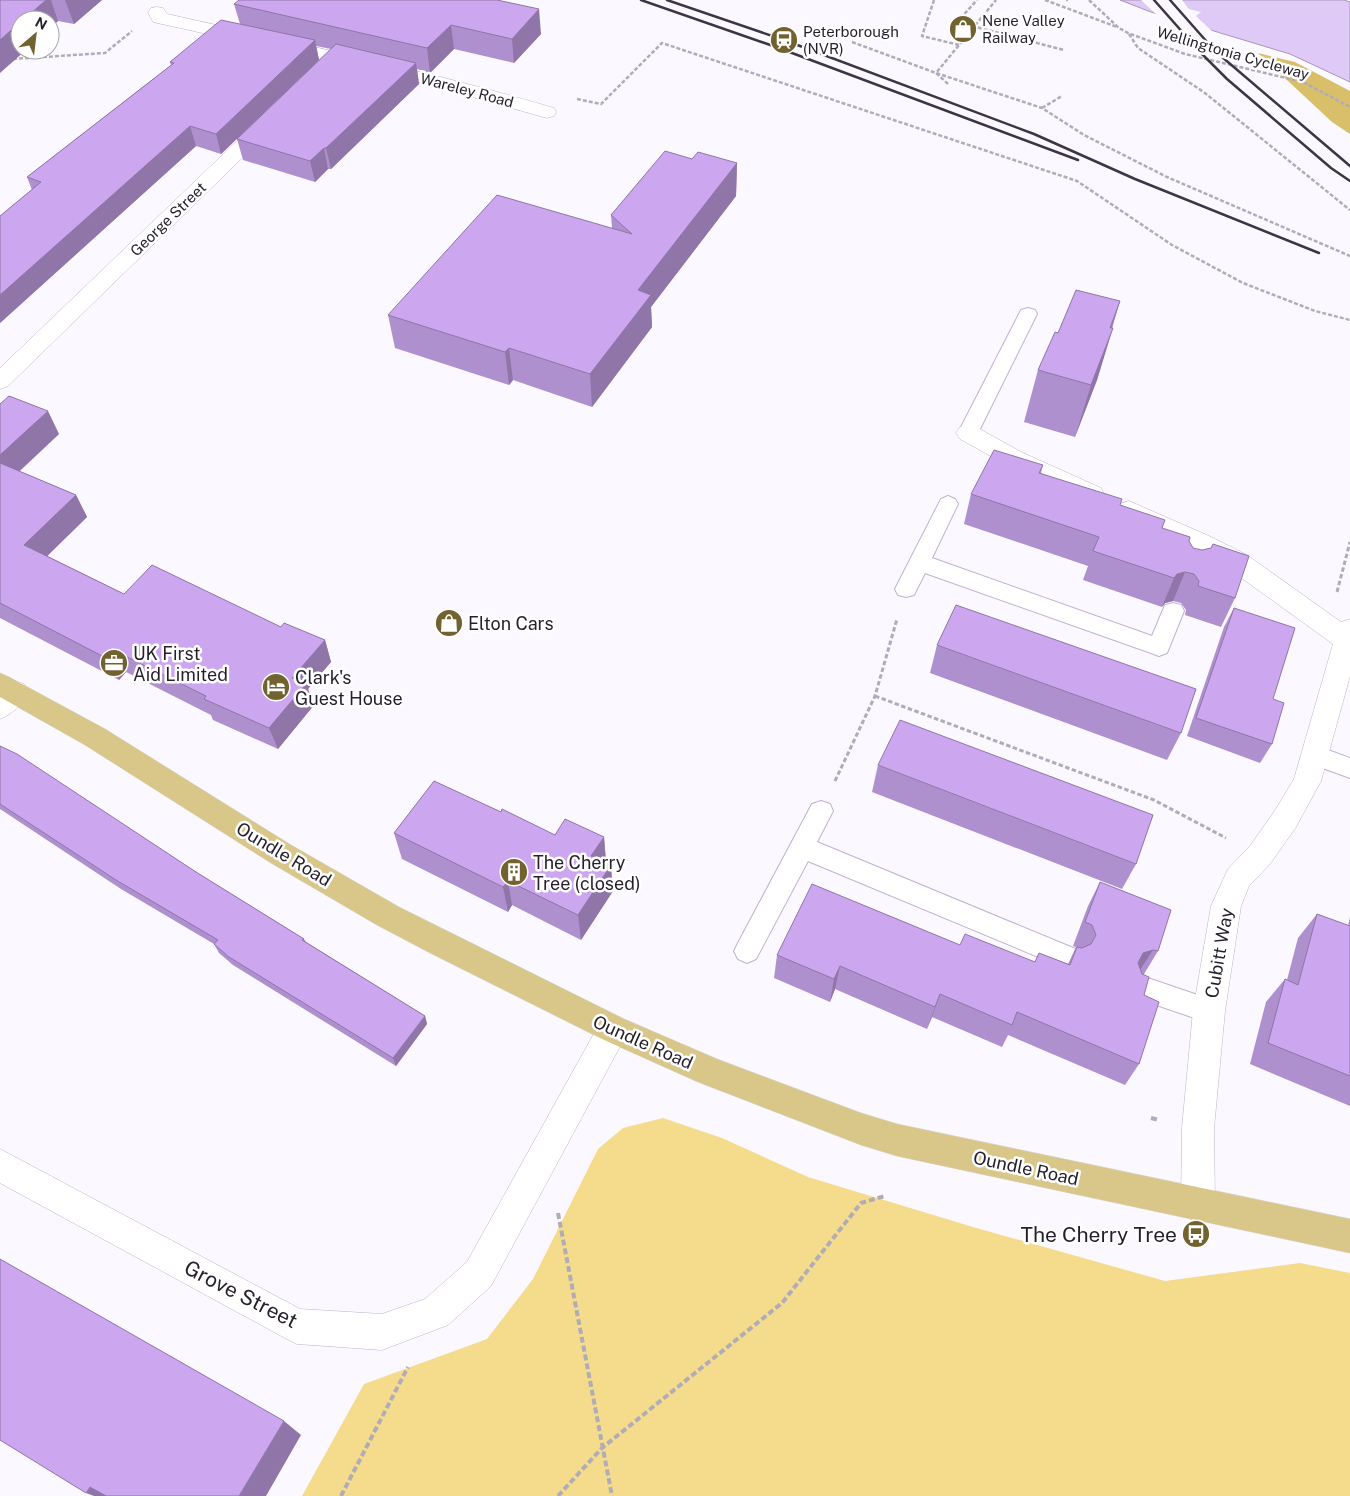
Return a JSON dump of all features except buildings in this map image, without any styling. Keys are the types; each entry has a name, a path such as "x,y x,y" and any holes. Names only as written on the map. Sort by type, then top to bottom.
{"main road":[{"name":"Oundle Road","path":"5,694 95,737 281,854 388,916 613,1029 709,1072 861,1129 928,1147 1350,1236"}],"street":[{"name":"Wareley Road","path":"158,15 329,63 507,100 547,112"},
{"name":"George Street","path":"0,381 281,110"},
{"name":"Cubitt Way","path":"968,433 1012,458 1196,551 1238,562 1349,637 1307,781 1286,818 1260,855 1238,878 1226,906 1210,1011 1198,1128 1198,1205"},
{"name":"Grove Street","path":"0,1165 297,1326 382,1332 436,1313 479,1274 613,1029"}],"lane":[{"path":"968,433 1028,314"},
{"path":"906,589 948,504"},
{"path":"919,562 1159,647 1173,611"},
{"path":"1314,755 1350,768"},
{"path":"747,951 821,811"},
{"path":"802,847 1069,958"},
{"path":"1139,987 1210,1011"}],"path":[{"path":"934,0 922,36 959,45"},
{"path":"960,22 958,22 977,0"},
{"path":"936,73 996,0"},
{"path":"1045,0 1119,28"},
{"name":"Wellingtonia Cycleway","path":"1089,0 1128,34 1185,54 1303,82 1350,107"},
{"path":"60,56 105,53 136,28 158,15"},
{"path":"974,26 1064,50"},
{"path":"1128,34 1138,48 1205,93 1350,210"},
{"path":"852,42 936,73 1042,108 1084,135 1167,177 1350,256"},
{"path":"575,98 601,104 662,43 1077,182 1128,218 1215,268 1290,304 1350,320"},
{"path":"936,73 948,84"},
{"path":"1042,108 1062,96"},
{"path":"1341,599 1337,592 1350,542"},
{"path":"821,811 875,696 906,589"},
{"path":"875,696 1154,800 1260,855"},
{"path":"558,1496 602,1448 782,1302 861,1203 884,1196"},
{"path":"558,1212 612,1496"},
{"path":"341,1496 409,1365"}],"shaded area":[{"path":"1120,0 1344,0 1350,2 1350,82 1290,54 1151,12"},
{"path":"1258,53 1295,62 1350,91 1350,134 1332,122"},
{"path":"663,1118 722,1138 808,1177 973,1227 1165,1281 1300,1263 1350,1273 1350,1496 302,1496 364,1384 487,1339 533,1279 598,1149 623,1128"}],"pier":[{"path":"1141,0 1182,0 1189,9 1201,12 1196,16 1215,34 1159,17"}],"railway":[{"path":"641,0 776,47 1078,160"},
{"path":"667,0 784,40 1034,134 1135,179 1319,253"},
{"path":"1154,0 1200,52 1227,79 1331,168 1350,181"},
{"path":"1170,0 1215,51 1350,166"}],"place":[{"name":"Nene Valley Railway","path":"963,29"},
{"name":"Peterborough (NVR)","path":"784,40"},
{"name":"Elton Cars","path":"449,623"},
{"name":"UK First Aid Limited","path":"114,663"},
{"name":"Clark's Guest House","path":"276,687"},
{"name":"The Cherry Tree (closed)","path":"514,872"},
{"name":"The Cherry Tree","path":"1196,1234"}]}
